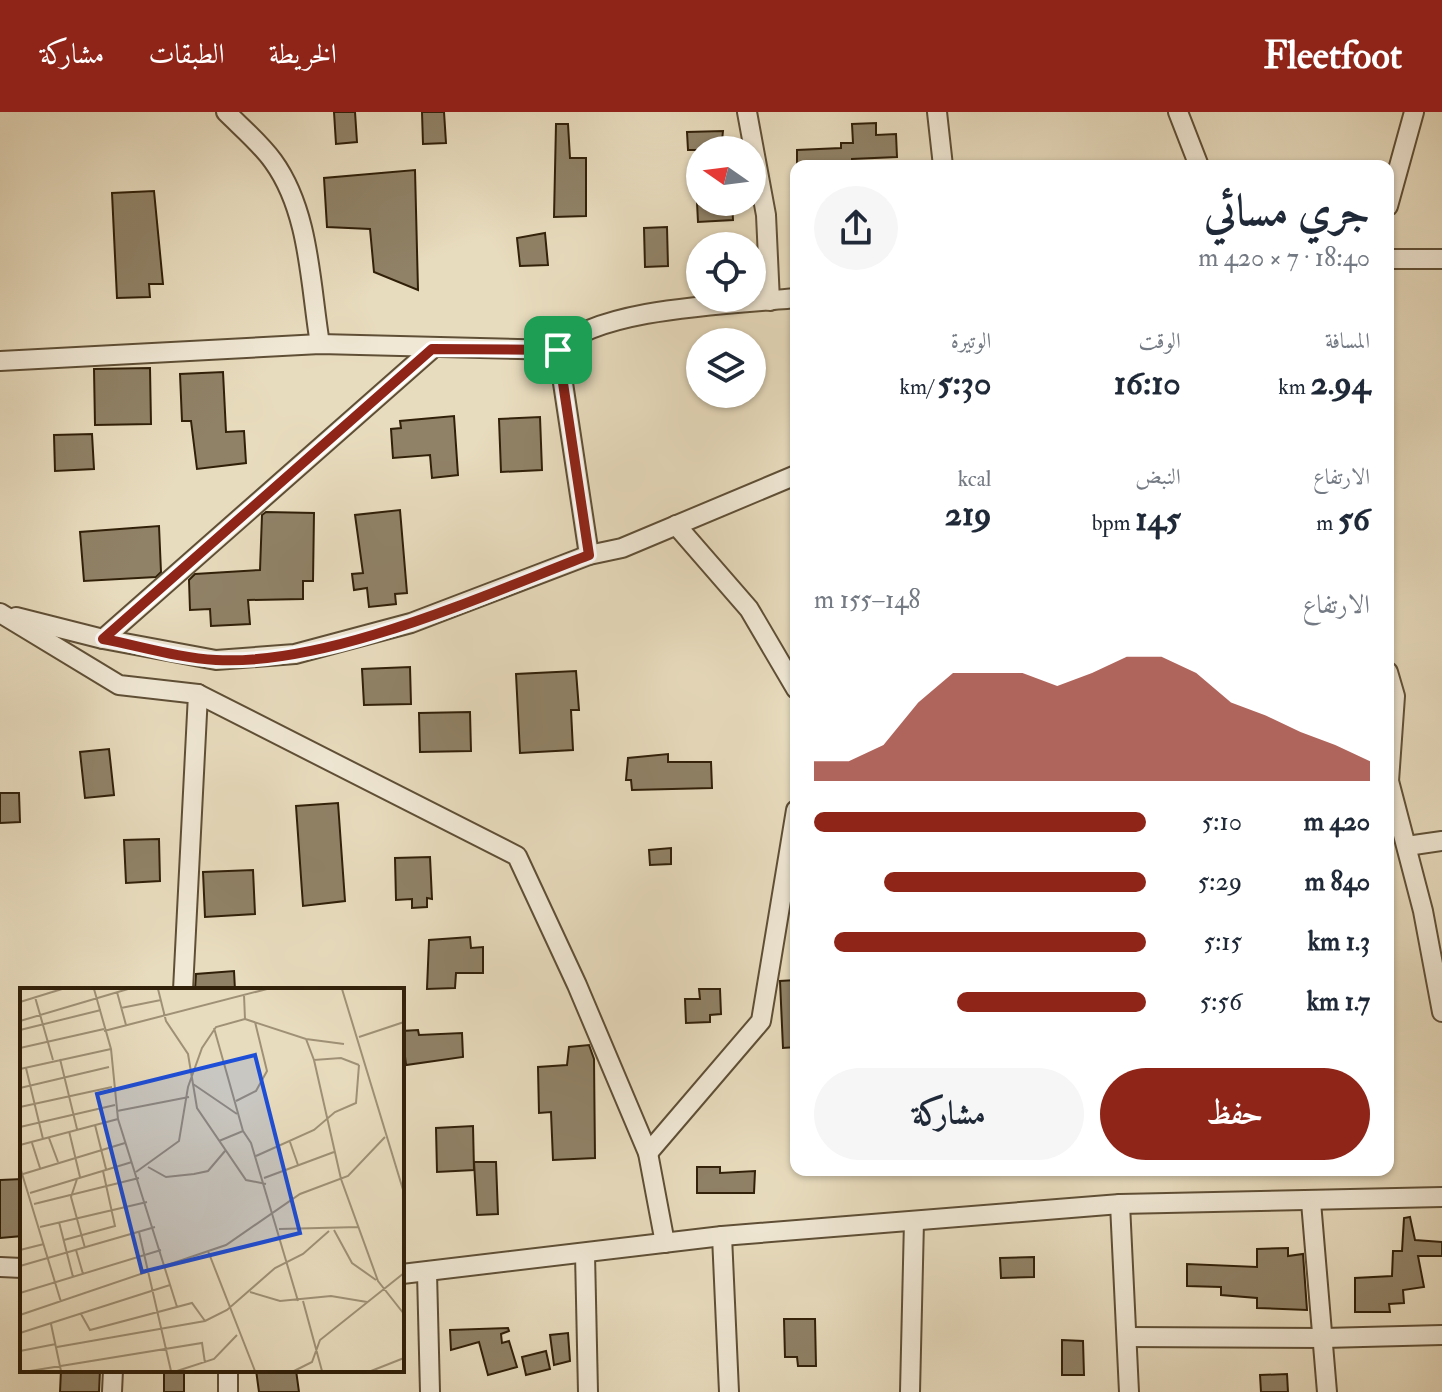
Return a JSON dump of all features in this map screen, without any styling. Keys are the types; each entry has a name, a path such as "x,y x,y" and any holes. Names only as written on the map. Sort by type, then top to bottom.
{"street":[{"path":"226,112 272,160 291,192 301,227 320,344"},
{"path":"747,112 766,215 770,301"},
{"path":"937,112 942,160"},
{"path":"1178,112 1197,160"},
{"path":"1394,184 1414,112"},
{"path":"1394,259 1442,259"},
{"path":"589,555 558,350 568,338 593,328 668,309 790,299"},
{"path":"0,361 320,344 558,350"},
{"path":"103,639 432,349"},
{"path":"665,1243 648,1153 577,985 517,856 198,694 119,685 0,613 103,639 216,660 295,654 411,623 589,555 622,548 790,478"},
{"path":"676,525 749,609 790,679"},
{"path":"183,988 198,694"},
{"path":"1394,799 1442,1012"},
{"path":"1407,846 1442,841"},
{"path":"648,1153 761,1021 790,846"},
{"path":"404,1274 722,1236 1120,1204 1442,1197"},
{"path":"1311,1202 1327,1392"},
{"path":"1120,1204 1129,1392"},
{"path":"910,1392 914,1221"},
{"path":"722,1236 729,1392"},
{"path":"585,1254 588,1392"},
{"path":"0,1267 20,1268"},
{"path":"427,1273 430,1392"},
{"path":"1127,1337 1442,1335"},
{"path":"112,1392 113,1372"}],"building":[{"path":"334,112 355,112 357,142 336,144"},
{"path":"422,112 444,112 446,143 423,144"},
{"path":"876,123 876,135 896,134 897,157 797,160 797,150 841,148 841,143 853,143 852,124"},
{"path":"556,124 568,124 570,158 586,158 586,216 554,217"},
{"path":"723,131 722,136 687,136 687,132"},
{"path":"415,170 418,290 374,272 370,229 327,227 324,178"},
{"path":"154,191 163,284 149,284 150,297 117,298 112,193"},
{"path":"698,216 733,216 733,220 698,222"},
{"path":"667,227 668,266 645,267 644,228"},
{"path":"545,233 548,265 520,266 517,238"},
{"path":"150,368 151,424 95,425 94,369"},
{"path":"223,372 226,432 244,431 246,463 197,469 191,421 182,421 180,374"},
{"path":"454,416 458,475 432,478 430,455 393,458 391,429 401,428 400,421"},
{"path":"540,417 542,470 501,472 499,419"},
{"path":"92,434 94,469 55,471 54,435"},
{"path":"400,510 407,593 395,594 396,604 369,607 367,588 354,590 352,574 363,573 355,515"},
{"path":"266,512 314,513 313,581 303,581 303,599 248,600 250,624 211,626 210,609 190,610 189,580 195,574 260,570 262,515"},
{"path":"159,526 161,572 156,577 84,581 80,532"},
{"path":"410,667 411,704 364,705 362,669"},
{"path":"576,671 579,710 571,710 573,750 520,753 516,674"},
{"path":"470,712 471,751 420,752 419,713"},
{"path":"109,749 114,795 85,798 80,752"},
{"path":"668,754 668,762 711,762 712,788 632,790 631,780 626,780 628,758"},
{"path":"0,793 19,793 20,822 0,823"},
{"path":"338,803 345,901 303,906 296,806"},
{"path":"159,839 160,881 126,883 124,840"},
{"path":"671,848 671,864 650,865 649,850"},
{"path":"430,857 432,899 427,898 427,907 412,908 412,899 396,900 395,858"},
{"path":"253,870 255,914 205,917 203,872"},
{"path":"470,937 471,948 483,947 483,973 456,973 455,988 427,989 429,940"},
{"path":"234,971 235,988 195,988 196,974"},
{"path":"790,980 790,1047 783,1048 780,981"},
{"path":"699,989 720,989 721,1014 710,1015 710,1022 686,1023 685,999 700,999"},
{"path":"418,1030 419,1035 462,1033 463,1057 406,1065 404,1031"},
{"path":"589,1045 594,1059 595,1158 553,1160 551,1112 539,1113 538,1067 567,1065 569,1047"},
{"path":"473,1126 474,1170 437,1172 436,1128"},
{"path":"474,1162 496,1162 498,1214 477,1215"},
{"path":"697,1167 720,1167 720,1173 755,1171 754,1193 697,1193"},
{"path":"20,1179 20,1236 0,1238 0,1180"},
{"path":"1410,1217 1415,1240 1442,1242 1442,1256 1418,1256 1424,1287 1403,1290 1404,1303 1389,1304 1390,1312 1355,1312 1355,1278 1392,1276 1393,1251 1402,1251 1404,1218"},
{"path":"1288,1248 1288,1256 1303,1254 1307,1310 1257,1308 1257,1298 1221,1295 1221,1287 1187,1286 1187,1264 1257,1267 1257,1249"},
{"path":"1034,1257 1034,1277 1001,1278 1000,1258"},
{"path":"784,1319 815,1319 816,1366 798,1366 797,1357 785,1357"},
{"path":"508,1328 509,1331 501,1334 502,1343 509,1341 517,1367 488,1375 479,1342 451,1350 450,1330"},
{"path":"568,1333 570,1361 554,1365 550,1335"},
{"path":"1062,1340 1083,1341 1084,1375 1062,1375"},
{"path":"546,1351 550,1369 526,1375 522,1357"},
{"path":"61,1372 100,1372 99,1392 60,1392"},
{"path":"164,1372 184,1372 184,1392 164,1392"},
{"path":"256,1372 296,1372 299,1392 259,1392"},
{"path":"1287,1374 1288,1392 1261,1392 1260,1375"}],"route":[{"path":"432,349 558,350 557,365 589,555 411,623 295,654 216,660 103,639 432,349"}]}
